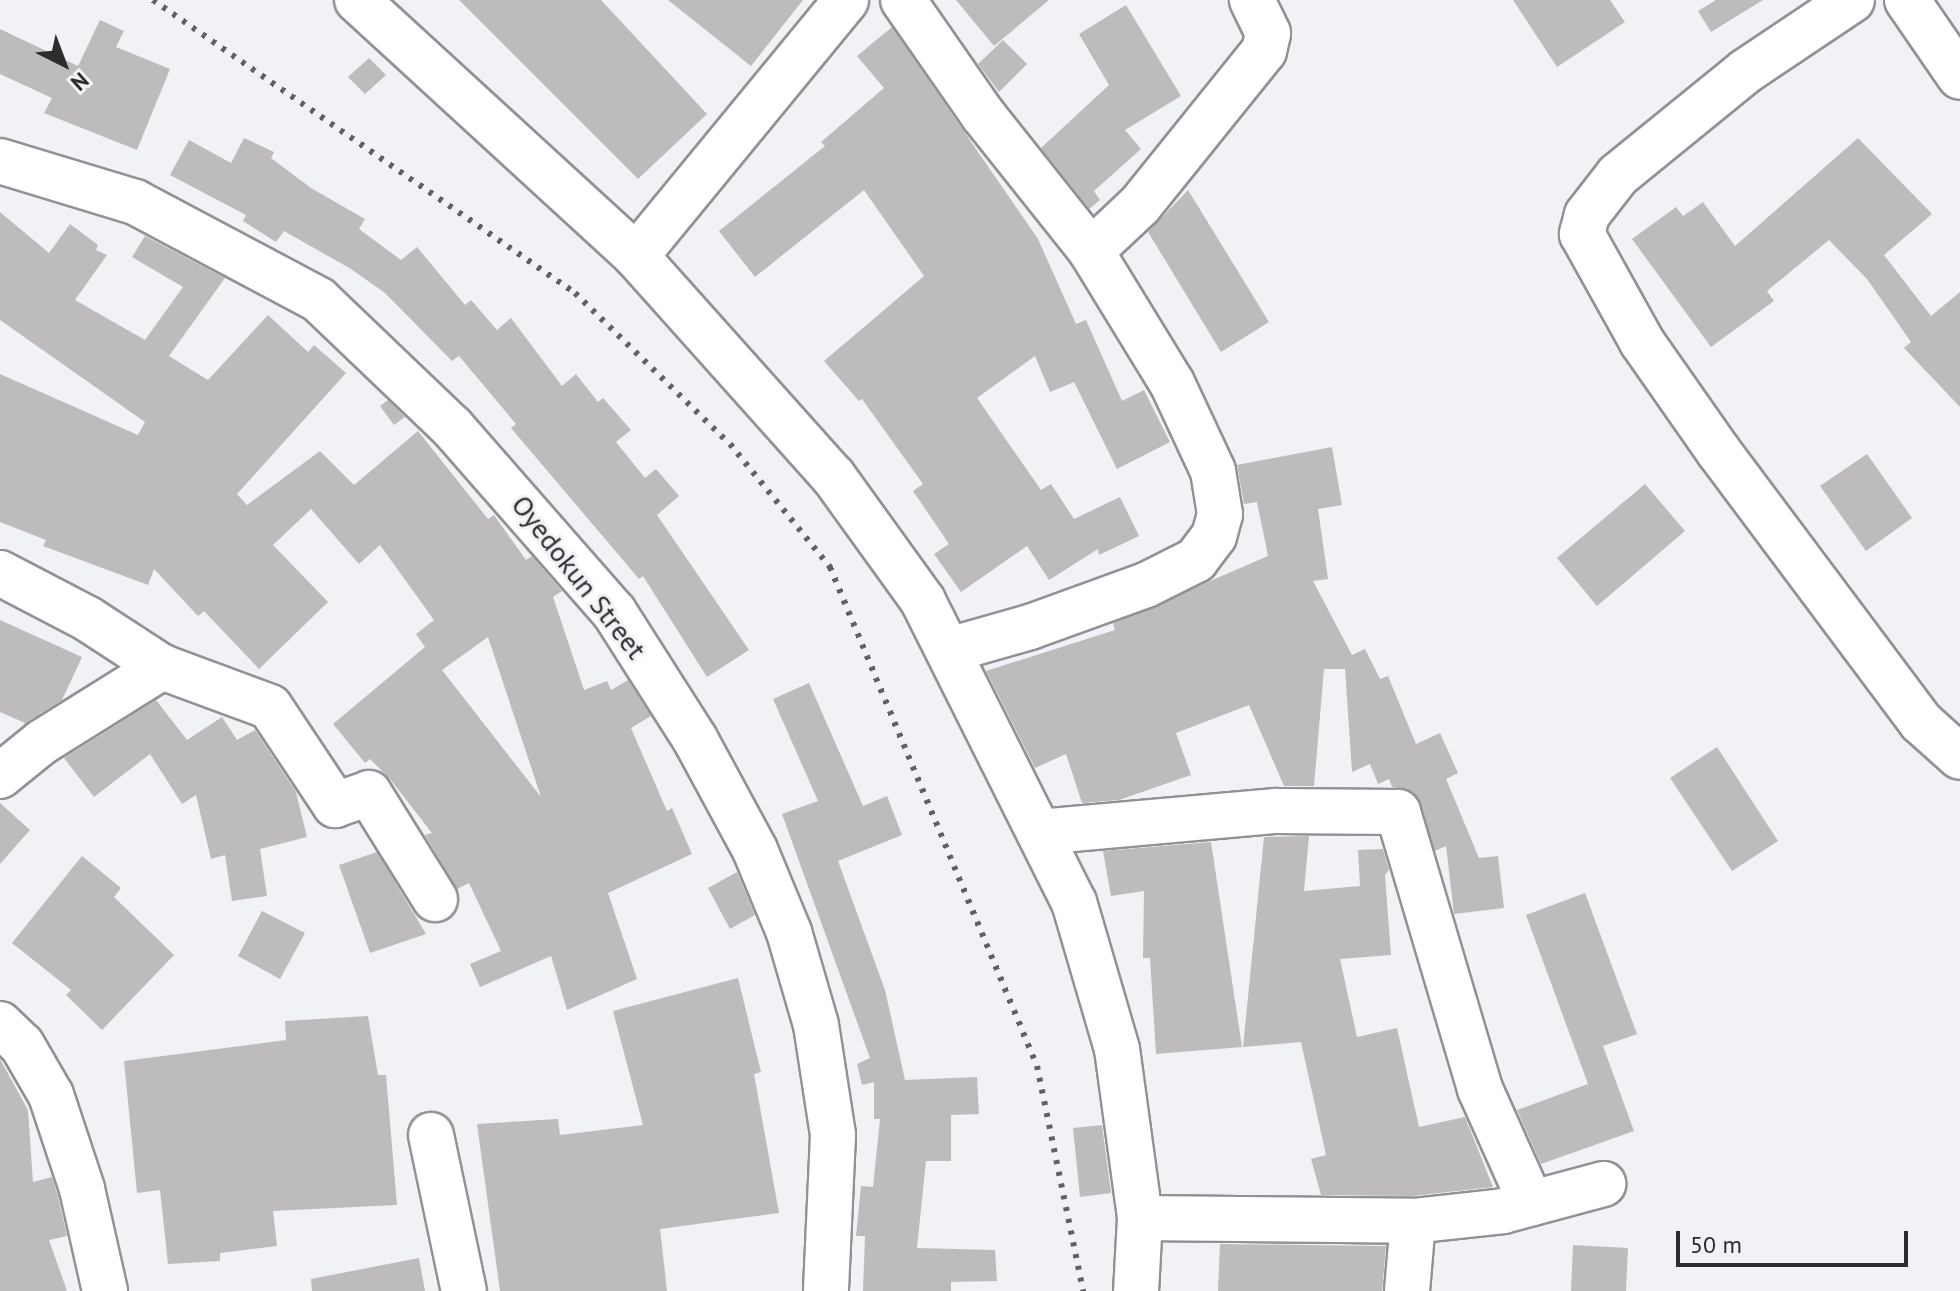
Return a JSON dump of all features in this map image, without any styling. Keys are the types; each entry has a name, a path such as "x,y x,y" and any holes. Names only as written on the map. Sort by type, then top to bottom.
{"street":[{"path":"357,0 636,256 833,476 923,601 1074,902 1117,1049 1140,1218 1136,1291"},
{"path":"636,256 846,0"},
{"path":"903,0 983,115 1091,251 1172,383 1213,471 1220,514 1214,536 1196,560 1146,585 1030,627 949,650"},
{"path":"1091,251 1140,205 1264,51 1268,33 1252,0"},
{"path":"1852,0 1746,71 1618,175 1587,215 1582,234 1642,342 1719,452 1921,722 1960,757"},
{"path":"1909,1 1960,77"},
{"name":"Oyedokun Street","path":"0,161 135,202 319,300 452,427 614,612 695,739 755,850 789,932 816,1025 833,1135 824,1290"},
{"path":"0,573 88,619 162,667 270,707 335,805 369,793 435,899"},
{"path":"0,776 42,742 162,667"},
{"path":"1039,832 1276,811 1398,812 1480,1089 1531,1203"},
{"path":"0,1024 22,1045 51,1095 82,1189 105,1291"},
{"path":"431,1135 464,1291"},
{"path":"1140,1218 1413,1221 1531,1203 1603,1184"},
{"path":"1407,1291 1413,1221"}],"building":[{"path":"459,0 601,0 707,114 638,179"},
{"path":"668,0 803,0 751,66"},
{"path":"956,0 1049,0 994,46"},
{"path":"1513,0 1610,0 1625,22 1557,67"},
{"path":"1716,0 1763,0 1711,32 1698,11"},
{"path":"1126,5 1181,96 1125,130 1141,149 1094,191 1100,200 1089,209 1041,148 1109,85 1079,34"},
{"path":"100,20 124,31 116,47 170,69 137,150 44,113 52,98 0,74 0,29 78,66"},
{"path":"892,27 1038,239 1076,324 1086,320 1122,401 1144,390 1170,442 1117,469 1074,382 1050,392 1035,356 977,398 1041,490 1051,484 1074,519 1120,497 1139,536 1099,555 1098,549 1049,580 1027,546 961,592 934,554 949,544 913,491 923,484 862,399 859,401 824,361 924,276 864,190 755,277 719,231 825,146 821,142 884,88 857,56"},
{"path":"1003,40 1027,64 999,92 978,64"},
{"path":"369,58 386,75 365,94 348,77"},
{"path":"244,138 274,152 271,158 311,188 365,219 359,229 401,260 417,247 465,305 471,300 497,330 511,318 562,386 576,374 598,402 603,398 631,430 616,442 645,478 656,469 679,496 657,515 749,650 707,677 643,576 639,579 511,428 516,424 459,356 452,361 385,293 351,269 284,231 276,242 243,221 246,215 170,175 189,140 231,163"},
{"path":"1858,138 1932,214 1884,255 1931,316 1960,292 1960,407 1904,348 1911,342 1867,279 1829,240 1767,291 1774,301 1711,347 1632,239 1676,207 1683,216 1703,202 1735,246"},
{"path":"1188,190 1269,322 1221,352 1148,232"},
{"path":"0,212 49,253 70,224 98,245 96,250 107,255 75,300 145,340 183,287 132,257 145,236 225,278 169,356 208,380 268,315 308,352 314,345 346,373 237,494 247,505 320,451 354,485 418,431 488,519 494,515 526,560 532,556 562,591 553,597 584,690 607,681 611,690 628,680 651,716 631,728 667,811 672,808 692,854 608,893 637,979 567,1010 551,956 480,987 470,964 501,951 469,883 457,889 425,835 432,833 390,779 370,759 365,763 333,724 425,647 416,634 434,620 380,545 359,564 311,509 273,545 328,602 259,669 204,611 198,616 154,569 148,585 43,546 46,540 0,522 0,374 138,435 145,422 0,320","holes":["488,637 541,797 442,670"]},
{"path":"388,400 405,417 394,425 380,406"},
{"path":"1332,447 1342,505 1318,509 1328,579 1313,581 1352,655 1365,649 1380,679 1388,676 1416,744 1440,733 1458,773 1446,779 1479,858 1498,856 1504,908 1454,914 1446,846 1435,851 1414,793 1392,787 1389,779 1378,784 1370,764 1352,772 1345,669 1324,669 1314,786 1284,786 1249,705 1176,733 1191,775 1119,800 1082,803 1066,754 1035,768 986,671 1115,630 1113,623 1268,556 1257,502 1244,504 1237,465"},
{"path":"1867,454 1912,518 1866,551 1820,486"},
{"path":"1645,484 1685,531 1597,606 1557,558"},
{"path":"0,620 82,657 62,700 25,723 0,712"},
{"path":"809,683 863,806 887,796 902,835 838,861 885,990 905,1080 977,1077 979,1114 951,1115 951,1161 926,1161 917,1248 995,1250 997,1281 951,1282 951,1291 863,1291 865,1236 856,1236 861,1186 873,1187 880,1119 874,1119 874,1082 862,1085 857,1064 870,1058 782,814 818,801 773,699"},
{"path":"156,700 187,740 222,717 237,740 255,730 296,792 307,837 260,849 267,896 232,901 225,855 211,859 196,795 182,804 150,754 94,797 64,758"},
{"path":"1717,747 1778,841 1732,871 1670,778"},
{"path":"0,803 30,830 0,864"},
{"path":"1309,836 1304,891 1360,886 1358,850 1383,849 1389,870 1385,875 1391,955 1340,959 1357,1037 1397,1028 1419,1127 1465,1117 1493,1187 1412,1196 1321,1195 1311,1159 1326,1155 1301,1042 1243,1047 1264,837"},
{"path":"1211,842 1242,1047 1156,1054 1150,958 1143,958 1144,891 1111,896 1103,851"},
{"path":"377,852 426,934 370,953 339,865"},
{"path":"82,856 121,888 114,897 174,955 102,1030 66,995 71,990 12,943"},
{"path":"737,872 755,915 730,929 708,888"},
{"path":"1585,893 1637,1034 1603,1046 1634,1131 1541,1164 1517,1110 1588,1084 1526,915"},
{"path":"262,911 305,933 280,979 238,956"},
{"path":"738,978 761,1072 754,1074 779,1213 660,1229 667,1291 500,1291 477,1124 558,1119 560,1135 643,1125 613,1011"},
{"path":"368,1016 378,1075 386,1075 397,1205 273,1211 277,1246 220,1253 220,1261 168,1264 160,1190 137,1193 124,1061 286,1040 285,1021"},
{"path":"0,1059 28,1110 33,1182 52,1177 58,1196 67,1236 49,1240 67,1291 0,1291"},
{"path":"1102,1125 1111,1193 1080,1197 1073,1128"},
{"path":"1220,1244 1386,1246 1382,1291 1218,1291"},
{"path":"1573,1245 1628,1248 1626,1291 1571,1291"},
{"path":"419,1258 425,1291 312,1291 311,1279"}],"railway":[{"path":"153,0 575,293 730,444 830,567 1037,1066 1083,1291"}]}
